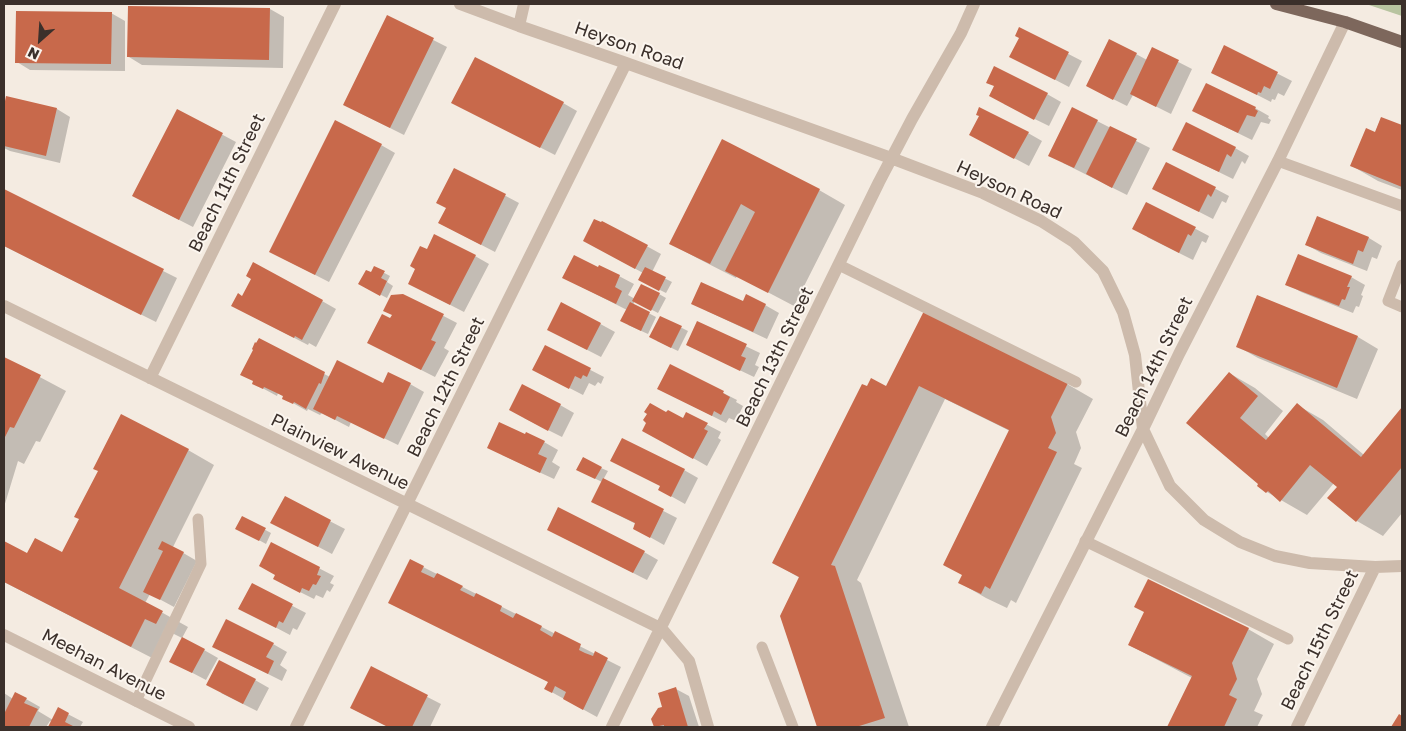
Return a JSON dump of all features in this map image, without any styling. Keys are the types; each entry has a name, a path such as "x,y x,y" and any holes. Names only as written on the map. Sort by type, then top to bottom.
{"main road":[{"path":"1276,4 1345,22 1402,42"}],"street":[{"name":"Beach 11th Street","path":"150,378 335,4"},
{"name":"Heyson Road","path":"460,4 891,158 983,193 1041,221 1074,242 1102,271 1123,312 1135,355 1143,429 1170,486 1204,520 1240,542 1275,556 1310,563 1375,567 1402,566"},
{"path":"519,26 524,4"},
{"name":"Beach 13th Street","path":"612,727 891,158 961,33 974,4"},
{"name":"Beach 14th Street","path":"992,727 1278,161 1345,22"},
{"name":"Beach 12th Street","path":"296,727 626,63"},
{"name":"Plainview Avenue","path":"4,306 407,505 662,628"},
{"name":"Beach 15th Street","path":"1297,727 1375,567"},
{"path":"662,628 689,661 708,727"},
{"name":"Meehan Avenue","path":"4,634 189,727"}],"lane":[{"path":"1278,161 1402,206"},
{"path":"839,265 1076,382"},
{"path":"1402,265 1388,301 1402,307"},
{"path":"136,701 201,564 198,519"},
{"path":"1085,541 1288,638"},
{"path":"762,647 793,727"}],"green space":[{"path":"1366,4 1402,4 1402,16"}],"building":[{"path":"128,6 270,8 269,60 127,57"},
{"path":"16,11 112,12 111,64 15,63"},
{"path":"387,15 434,38 390,128 343,105"},
{"path":"1019,27 1069,52 1055,80 1009,57 1019,38 1015,36"},
{"path":"1109,39 1137,53 1113,100 1086,86"},
{"path":"1224,45 1278,72 1270,89 1264,86 1261,93 1258,92 1257,95 1211,73"},
{"path":"1152,47 1179,60 1156,107 1130,94"},
{"path":"475,57 564,102 540,148 451,103"},
{"path":"994,66 1048,93 1034,120 989,96 994,86 986,83"},
{"path":"1206,83 1256,107 1255,109 1258,111 1255,117 1247,115 1238,133 1192,111"},
{"path":"6,96 57,108 46,156 4,146 4,106"},
{"path":"979,107 1029,132 1014,159 969,135 979,116 976,115"},
{"path":"1072,107 1098,120 1074,168 1048,156"},
{"path":"177,109 223,133 179,220 132,196"},
{"path":"1381,117 1402,125 1402,187 1350,166 1366,128 1375,132"},
{"path":"335,120 382,144 315,275 269,252"},
{"path":"1186,122 1236,147 1231,157 1227,154 1219,172 1172,150"},
{"path":"1110,126 1137,139 1112,188 1086,174"},
{"path":"722,139 820,189 768,293 725,271 755,212 741,204 710,264 669,244"},
{"path":"1166,162 1216,187 1211,197 1208,194 1199,212 1152,189"},
{"path":"454,168 506,194 481,245 438,223 446,208 436,203"},
{"path":"4,189 164,269 141,315 4,246"},
{"path":"1146,202 1196,227 1191,236 1188,234 1179,253 1132,229"},
{"path":"1317,216 1369,237 1363,252 1358,250 1353,264 1305,245"},
{"path":"594,219 602,221 648,245 635,269 583,241"},
{"path":"434,234 476,255 450,305 408,284 415,269 410,266 420,246 427,249"},
{"path":"1298,254 1352,276 1347,287 1350,287 1345,300 1342,299 1339,306 1285,285"},
{"path":"574,255 620,275 615,287 622,291 616,304 562,278"},
{"path":"253,262 323,300 302,340 295,336 294,338 231,306 238,293 242,296 251,279 246,276"},
{"path":"374,266 385,271 381,278 387,281 380,296 358,284 366,270 371,272"},
{"path":"645,267 666,277 659,291 638,280"},
{"path":"701,282 743,301 746,294 766,304 753,332 691,304"},
{"path":"641,284 660,293 651,311 632,301"},
{"path":"403,294 444,314 431,340 436,342 421,370 367,343 382,314 390,318 392,315 383,311 391,295"},
{"path":"1257,295 1358,336 1337,388 1236,347"},
{"path":"561,302 601,323 587,350 547,330"},
{"path":"630,302 650,312 641,331 620,321"},
{"path":"924,311 1068,383 1051,417 1056,433 1048,448 1057,452 990,589 985,586 981,594 958,583 962,575 943,565 1009,430 919,386 831,565 835,566 885,718 856,727 817,727 780,616 799,577 772,563 862,384 867,386 871,378 886,386"},
{"path":"660,316 682,326 671,348 649,337"},
{"path":"697,321 747,344 741,356 746,358 740,371 686,345"},
{"path":"259,338 325,372 321,384 319,383 306,409 294,402 293,404 282,399 283,396 264,387 263,389 252,384 253,381 240,375 255,342"},
{"path":"545,345 591,368 587,377 583,375 581,379 575,376 569,389 532,370"},
{"path":"4,357 41,375 14,428 10,427 4,439"},
{"path":"337,360 383,383 388,372 411,383 384,439 337,416 335,420 313,409"},
{"path":"670,364 724,391 723,393 730,397 721,415 714,411 712,416 657,389"},
{"path":"1229,372 1258,396 1240,418 1266,440 1297,403 1361,457 1402,407 1402,467 1356,522 1327,498 1337,487 1310,465 1280,502 1268,491 1266,493 1257,486 1258,484 1186,423"},
{"path":"522,384 561,404 548,431 509,410"},
{"path":"650,403 666,412 668,410 683,418 686,412 708,423 704,429 708,431 693,459 642,431 646,423 643,420 647,414 644,412"},
{"path":"121,414 189,449 119,588 163,611 156,624 145,619 131,647 4,582 4,541 27,553 35,538 62,552 79,519 74,517 98,471 93,469"},
{"path":"499,422 545,441 538,454 547,458 540,473 487,448"},
{"path":"622,438 685,469 671,497 658,490 660,486 610,461"},
{"path":"583,457 602,467 595,479 576,470"},
{"path":"603,478 664,509 650,538 633,529 635,523 591,502"},
{"path":"285,496 331,520 318,547 270,523"},
{"path":"558,507 645,551 633,573 547,530"},
{"path":"242,516 266,528 259,541 235,529"},
{"path":"162,541 184,552 160,600 143,592 163,551 158,549"},
{"path":"271,542 320,567 317,575 321,576 316,585 313,584 309,591 302,588 300,593 273,579 275,575 259,566"},
{"path":"410,559 424,566 421,572 434,578 437,573 463,586 460,590 474,597 476,593 502,606 500,611 513,618 516,613 542,626 540,630 552,637 555,631 581,644 579,650 593,656 595,651 608,658 583,710 563,699 566,692 555,686 552,693 544,689 548,682 388,603"},
{"path":"1148,579 1249,628 1232,663 1237,679 1229,695 1237,699 1224,727 1167,727 1192,676 1128,645 1144,612 1134,607"},
{"path":"252,583 293,604 283,623 279,621 276,628 238,609"},
{"path":"226,619 274,643 266,657 274,661 268,674 212,647"},
{"path":"182,637 205,649 192,673 169,662"},
{"path":"219,660 256,679 243,704 206,685"},
{"path":"371,666 428,695 412,727 388,727 350,708"},
{"path":"676,687 688,727 664,727 664,725 654,727 651,719 658,708 662,707 658,693"},
{"path":"15,692 27,698 24,703 38,709 29,727 4,727 4,714"},
{"path":"58,707 69,713 65,722 75,727 48,727"},
{"path":"1399,714 1402,716 1402,727 1391,727"}]}
